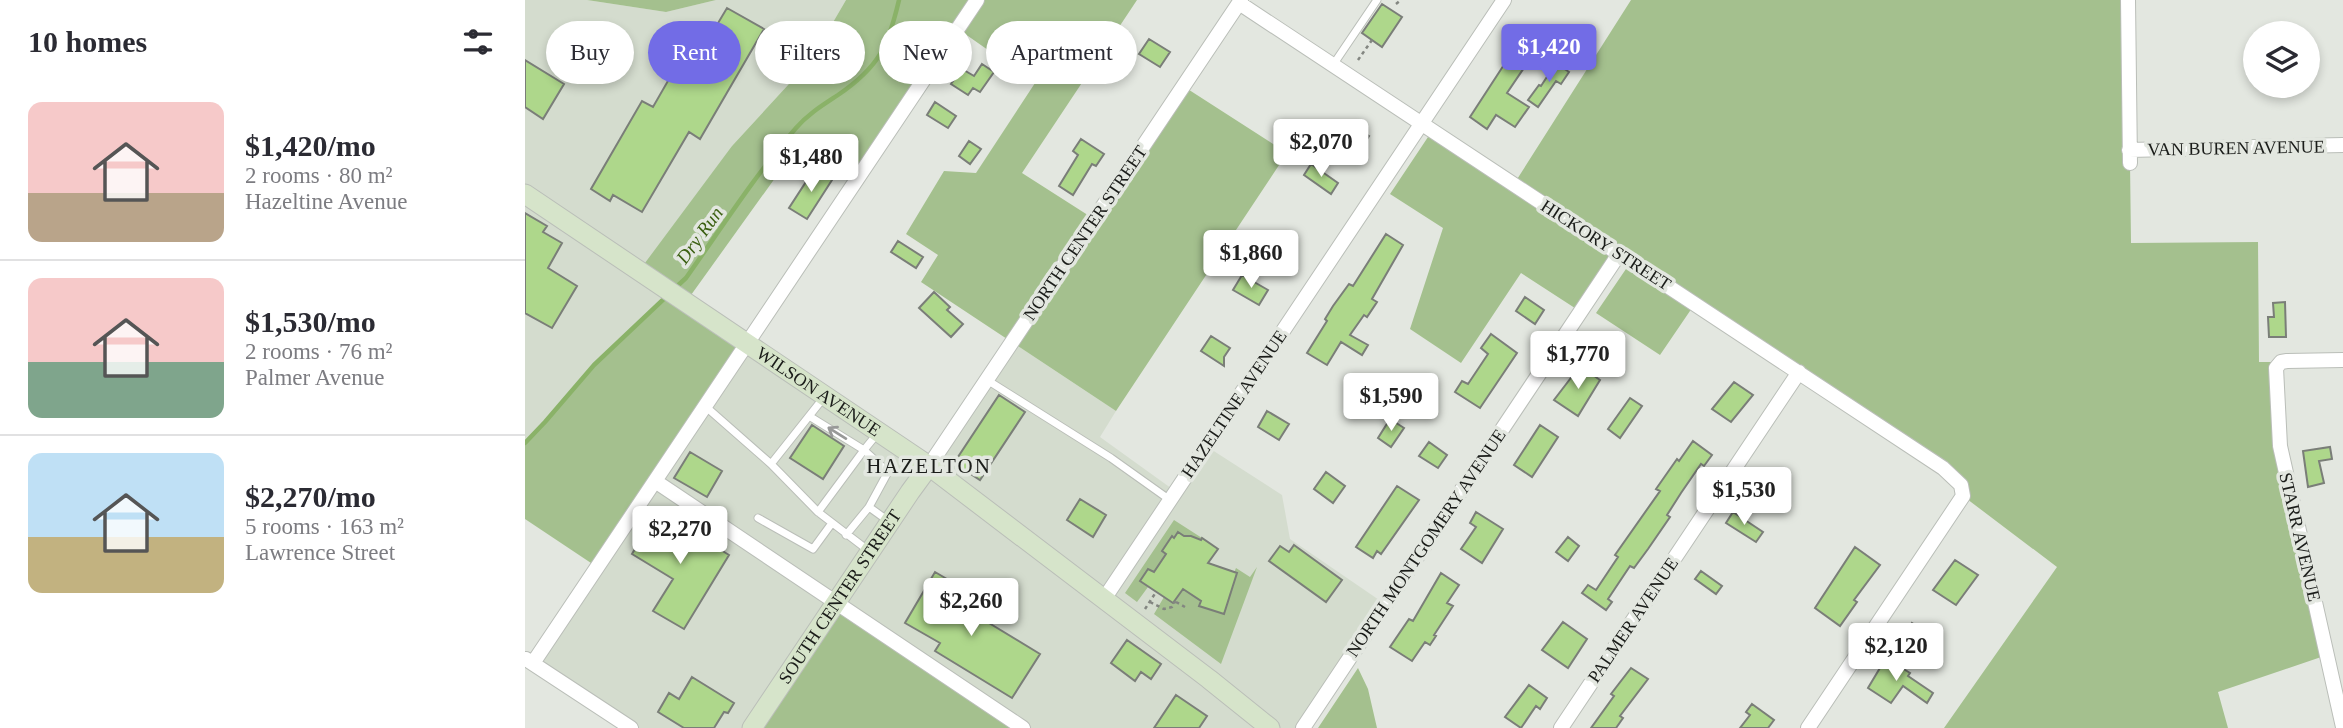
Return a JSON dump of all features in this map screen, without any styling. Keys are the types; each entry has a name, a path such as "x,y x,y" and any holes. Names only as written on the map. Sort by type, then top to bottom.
{"main road":[{"name":"WILSON AVENUE","path":"525,194 929,466 1271,728"},
{"name":"SOUTH CENTER STREET","path":"752,728 929,466"}],"street":[{"path":"631,728 529,660 655,481 977,0"},
{"name":"HAZELTINE AVENUE","path":"1104,599 1504,0"},
{"name":"VAN BUREN AVENUE","path":"2128,0 2129,157 2343,145"},
{"name":"HICKORY STREET","path":"1240,2 1943,468 1961,485 1963,496 1808,728"},
{"name":"NORTH CENTER STREET","path":"929,466 1240,2"},
{"name":"NORTH MONTGOMERY AVENUE","path":"1303,728 1619,254"},
{"name":"STARR AVENUE","path":"2343,360 2281,362 2276,368 2280,446 2343,727"},
{"name":"PALMER AVENUE","path":"1561,728 1799,372"},
{"path":"655,481 1023,728"}],"lane":[{"path":"1333,65 1377,0"},
{"path":"987,380 1111,458 1170,500"},
{"path":"771,464 825,396"},
{"path":"705,406 771,464 818,512 846,536 870,551"},
{"path":"809,416 864,450 888,472 846,536"},
{"path":"818,512 878,432"},
{"path":"852,466 860,471"},
{"path":"842,481 850,486"},
{"path":"832,494 840,500"},
{"path":"869,501 890,522"},
{"path":"758,517 813,549 832,523"}],"path":[{"path":"1396,4 1401,0"},
{"path":"1358,60 1372,40"},
{"path":"1144,610 1156,592"},
{"path":"1150,601 1164,609 1173,607 1176,601 1185,607"}],"shaded area":[{"path":"525,0 587,0 666,12 716,0 846,0 834,21 755,21 755,84 789,84 732,146 670,293 594,365 525,443"},
{"path":"1012,342 1116,411 1100,437 1175,491 1206,446 1282,495 1290,539 1385,604 1303,728 631,728 533,663 747,343 929,466"}],"green space":[{"path":"587,0 716,0 666,12"},
{"path":"846,0 1137,0 1123,21 986,21 986,49 972,39 972,21 879,21 879,84 921,84 855,182 798,146 686,302 747,343 597,567 525,519 525,443 594,365 671,293 639,271 732,146 789,84 865,84 865,21 834,21"},
{"path":"1631,0 2128,0 2131,243 2258,242 2259,362 2281,362 2278,428 2327,655 2218,692 2228,728 1944,728 2057,567 1963,496 1961,485 1620,254 1581,312 1521,273 1461,363 1410,329 1443,228 1390,194 1430,134 1514,184"},
{"path":"1034,84 1081,84 1022,173 1094,219 1183,86 1287,153 1116,411 921,282 938,255 906,234 944,171 976,173"},
{"path":"1628,266 1692,308 1660,355 1596,313"},
{"path":"1174,520 1202,538 1199,543 1191,536 1172,536 1162,550 1166,554 1154,572 1148,569 1141,581 1148,587 1137,602 1125,593"},
{"path":"1257,567 1221,664 1154,614 1164,597 1174,603 1181,588 1201,600 1199,606 1224,614 1234,584 1230,582 1236,568 1250,577"},
{"path":"836,603 1023,728 752,728"},
{"path":"1358,668 1368,689 1377,728 1318,728"}],"building":[{"path":"1382,4 1402,17 1382,47 1362,33"},
{"path":"727,8 755,24 755,44 741,69 741,21 719,21"},
{"path":"1524,34 1543,45 1535,58 1532,56 1507,93 1529,107 1515,127 1496,115 1487,129 1470,117"},
{"path":"1149,39 1170,52 1160,67 1139,54"},
{"path":"525,60 546,73 546,84 564,84 543,119 525,107"},
{"path":"1556,63 1569,72 1561,84 1556,81 1538,107 1528,100"},
{"path":"982,64 986,67 986,83 980,92 973,88 968,95 951,84 972,84 972,75 974,76"},
{"path":"666,84 732,84 700,139 689,132 642,212 613,195 610,201 591,189 642,101 653,107"},
{"path":"935,102 956,116 948,128 927,115"},
{"path":"1349,123 1369,136 1360,150 1340,136"},
{"path":"1081,139 1104,154 1096,166 1092,164 1073,195 1059,186 1078,155 1073,151"},
{"path":"969,141 981,149 970,164 959,156"},
{"path":"1311,164 1338,183 1331,194 1304,175"},
{"path":"815,168 832,180 807,219 789,208"},
{"path":"525,213 547,226 543,232 562,243 548,268 577,286 552,328 525,313"},
{"path":"1386,234 1403,245 1372,299 1377,302 1350,335 1368,345 1362,355 1341,342 1327,365 1307,353 1333,306 1349,284 1353,286"},
{"path":"898,241 923,257 916,268 891,252"},
{"path":"1242,275 1268,290 1259,305 1233,290"},
{"path":"934,292 950,307 947,310 963,324 951,337 919,308"},
{"path":"1525,297 1544,310 1535,324 1516,311"},
{"path":"2285,302 2286,337 2269,337 2268,317 2274,317 2273,303"},
{"path":"1491,334 1517,353 1480,408 1455,392 1462,381 1468,384 1488,354 1481,348"},
{"path":"1211,336 1230,348 1224,357 1224,366 1201,351"},
{"path":"1580,366 1600,380 1578,416 1554,400"},
{"path":"1734,382 1753,395 1731,422 1712,409"},
{"path":"999,395 1025,412 980,480 954,463"},
{"path":"1630,398 1642,406 1620,438 1608,429"},
{"path":"1267,411 1289,424 1279,440 1258,427"},
{"path":"1390,419 1404,428 1391,447 1378,438"},
{"path":"812,425 844,446 823,479 790,458"},
{"path":"1540,425 1558,437 1532,477 1514,465"},
{"path":"1693,441 1712,455 1704,466 1701,464 1667,515 1670,517 1634,568 1630,566 1608,599 1612,602 1606,610 1582,593 1588,585 1596,590 1618,557 1615,555 1660,491 1656,489"},
{"path":"1429,442 1447,455 1438,468 1419,456"},
{"path":"2330,447 2332,459 2319,461 2324,483 2308,487 2303,451"},
{"path":"690,452 722,471 707,497 674,478"},
{"path":"1326,472 1345,486 1333,503 1314,489"},
{"path":"1760,476 1789,495 1783,506 1753,486"},
{"path":"1397,486 1419,500 1381,554 1377,551 1373,558 1356,547"},
{"path":"1080,499 1106,515 1093,537 1067,520"},
{"path":"658,511 729,555 684,629 653,611 673,579 632,554"},
{"path":"1476,512 1503,529 1482,563 1461,549 1476,527 1470,523"},
{"path":"1733,512 1763,532 1756,542 1726,523"},
{"path":"1178,532 1184,536 1202,538 1218,549 1208,563 1237,573 1224,614 1199,606 1201,601 1183,589 1173,603 1140,581 1148,569 1154,572 1166,554 1162,551"},
{"path":"1568,537 1579,546 1568,561 1556,552"},
{"path":"1294,545 1342,580 1326,602 1269,561 1280,546 1289,552"},
{"path":"1855,547 1880,565 1854,600 1857,602 1840,626 1815,608"},
{"path":"1955,560 1978,575 1956,605 1933,590"},
{"path":"1701,571 1722,586 1716,594 1695,579"},
{"path":"935,572 964,589 956,603 1040,654 1012,698 935,651 940,643 905,623"},
{"path":"1441,573 1459,585 1447,603 1453,606 1430,645 1425,642 1412,661 1390,647 1409,619 1413,621"},
{"path":"1563,622 1587,639 1568,668 1542,650"},
{"path":"1912,623 1936,638 1929,648 1906,633"},
{"path":"1127,640 1161,664 1151,679 1141,672 1135,681 1111,663"},
{"path":"1886,658 1910,673 1908,676 1933,693 1927,703 1903,686 1891,703 1868,688"},
{"path":"1631,668 1648,679 1620,716 1623,718 1616,728 1591,728 1614,696 1611,694"},
{"path":"692,677 734,703 728,713 724,712 714,728 684,728 658,712 669,693 679,699"},
{"path":"1529,685 1547,698 1540,709 1536,706 1521,728 1505,717"},
{"path":"1176,695 1207,716 1199,728 1154,728"},
{"path":"1752,704 1774,720 1768,728 1740,728 1750,715 1746,712"}],"waterway":[{"name":"Dry Run","path":"674,289 686,278 753,182 796,128 852,85 880,55 891,31 899,0"},
{"name":"Dry Run","path":"525,443 594,365 668,295"}],"district":[{"name":"HAZELTON","path":"929,466"}]}
